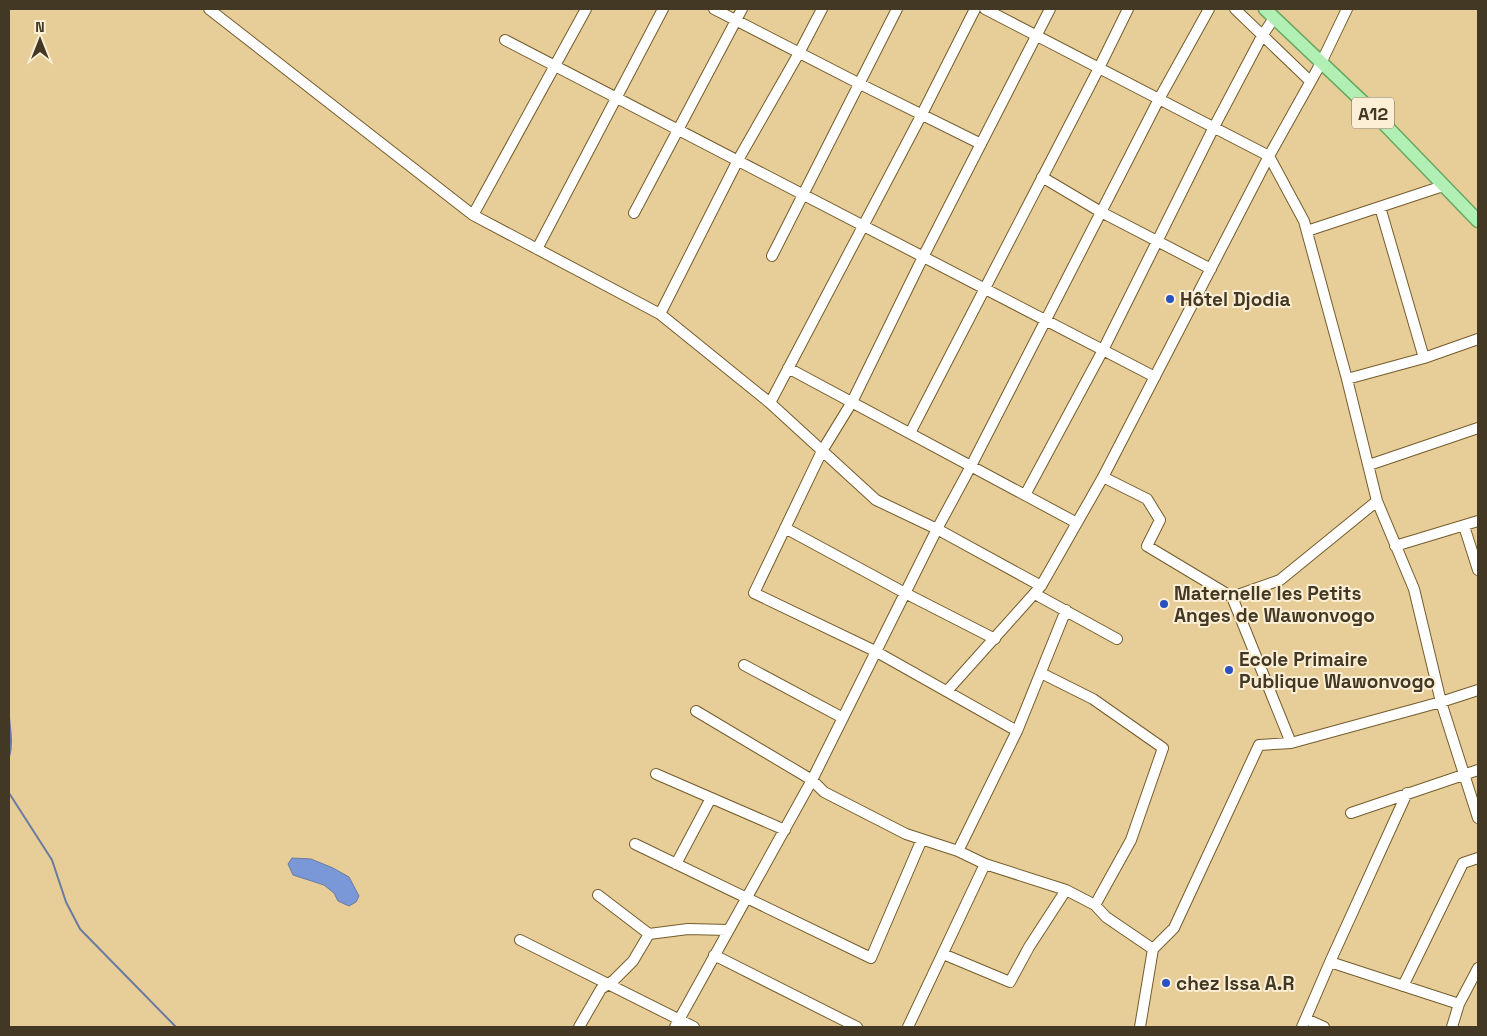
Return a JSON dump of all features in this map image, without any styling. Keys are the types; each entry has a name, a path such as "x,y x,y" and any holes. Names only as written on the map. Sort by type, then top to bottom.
{"main road":[{"name":"A12","path":"1269,13 1364,104 1478,222"}],"street":[{"path":"209,9 473,215 660,314 770,403 876,500 937,529 1038,590 1066,610 1117,639"},
{"path":"473,215 586,9"},
{"path":"537,249 618,98 663,9"},
{"path":"714,9 981,144"},
{"path":"634,213 742,9"},
{"path":"660,314 738,160 822,9"},
{"path":"772,256 897,9"},
{"path":"770,403 975,9"},
{"path":"985,9 1269,156 1304,221 1347,379 1377,500 1414,589 1441,702 1478,818"},
{"path":"1016,730 875,651 754,593 822,451 852,402 923,256 1050,9"},
{"path":"910,433 1128,9"},
{"path":"677,1023 812,780 937,529 1159,99 1208,9"},
{"path":"1235,9 1310,81"},
{"path":"947,691 1038,590 1103,477 1347,9"},
{"path":"1025,495 1103,350 1214,127 1262,36 1269,13"},
{"path":"505,40 1155,376"},
{"path":"1042,177 1102,212 1211,269"},
{"path":"1307,231 1443,186"},
{"path":"1380,207 1424,358"},
{"path":"1347,379 1424,358 1478,339"},
{"path":"788,368 1077,523"},
{"path":"1368,464 1478,428"},
{"path":"1103,477 1146,499 1160,520 1147,546 1232,597 1291,743"},
{"path":"1232,597 1280,580 1377,500"},
{"path":"1395,546 1478,521"},
{"path":"1464,526 1478,570"},
{"path":"785,528 995,639"},
{"path":"958,851 1016,730 1066,610"},
{"path":"744,665 843,718"},
{"path":"1041,673 1093,699 1163,748 1131,840 1095,904"},
{"path":"1140,1027 1153,949 1174,928 1259,745 1291,743 1478,690"},
{"path":"696,711 812,780 824,792 906,834 958,851 985,864 1066,890 1095,904 1106,917 1153,949"},
{"path":"1351,813 1478,770"},
{"path":"656,774 785,830"},
{"path":"1324,1027 1304,1023 1408,793"},
{"path":"676,864 711,798"},
{"path":"635,844 871,958 922,839"},
{"path":"1403,986 1463,863 1478,858"},
{"path":"908,1027 985,864"},
{"path":"943,954 1010,982 1029,947 1066,890"},
{"path":"598,895 649,934 688,929 728,930"},
{"path":"579,1027 601,989 633,961 649,934"},
{"path":"520,940 608,984 677,1023 694,1027"},
{"path":"714,955 857,1027"},
{"path":"1330,962 1459,1004"},
{"path":"1452,1027 1459,1004 1478,968"}],"water":[{"path":"292,858 311,859 349,877 359,896 356,902 349,906 338,901 334,893 324,885 293,875 288,864"}],"waterway":[{"path":"9,717 11,742 9,757"},
{"path":"9,793 52,860 66,902 80,929 176,1027"}],"place":[{"name":"Hôtel Djodia","path":"1170,299"},
{"name":"Maternelle les Petits Anges de Wawonvogo","path":"1164,604"},
{"name":"Ecole Primaire Publique Wawonvogo","path":"1229,670"},
{"name":"chez Issa A.R","path":"1166,983"}]}
